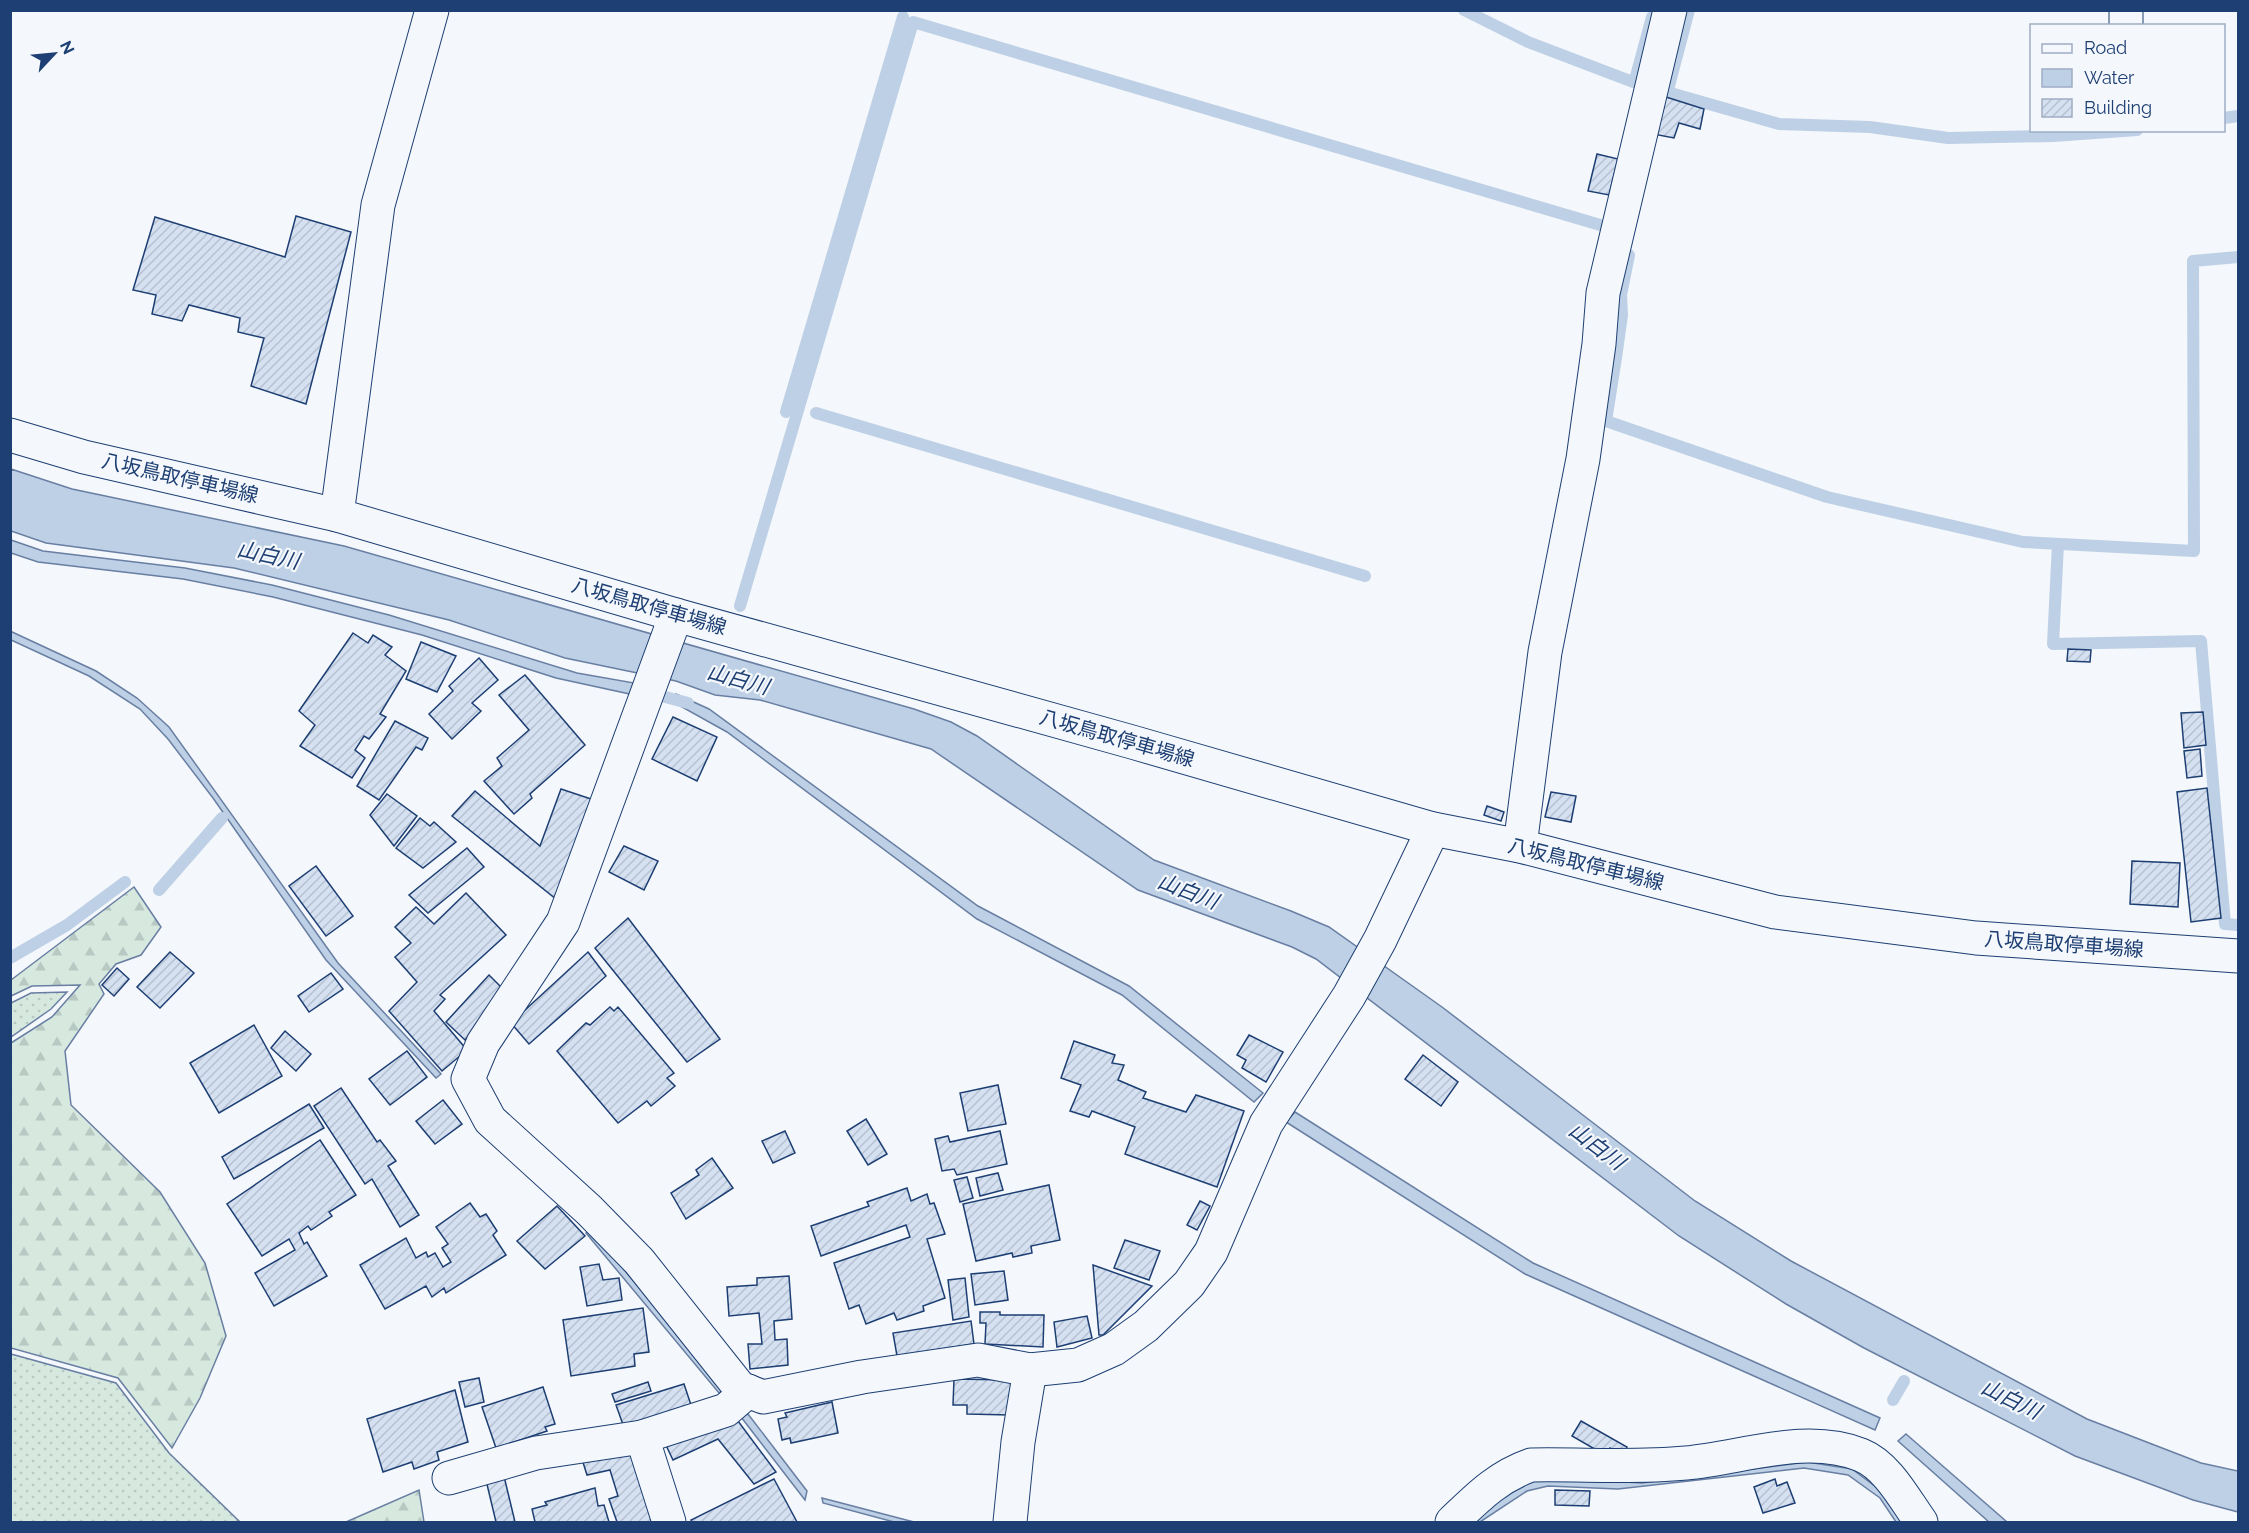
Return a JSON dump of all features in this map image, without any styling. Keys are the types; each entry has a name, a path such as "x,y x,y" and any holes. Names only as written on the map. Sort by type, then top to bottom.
{"street":[{"path":"337,515 378,205 432,10"},
{"path":"1520,846 1545,652 1583,459 1599,344 1603,293 1670,10"},
{"name":"八坂鳥取停車場線","path":"10,435 84,457 337,515 676,615 1132,742 1433,830 1520,846 1775,912 1976,938 2238,956"},
{"path":"676,615 563,922 483,1043 468,1079 490,1120 589,1210 639,1261 740,1388 763,1397 862,1377 978,1360 1030,1370 1078,1365 1114,1349 1146,1326 1189,1284 1211,1252 1266,1124 1349,996 1380,940 1433,830"},
{"path":"1010,1522 1018,1442 1030,1370"},
{"path":"449,1478 536,1454 642,1437 726,1410 748,1391"},
{"path":"642,1437 669,1522"},
{"path":"1452,1522 1487,1487 1509,1473 1531,1466 1686,1463 1804,1446 1825,1446 1863,1455 1889,1478 1921,1522"}],"green space":[{"path":"134,887 161,927 141,955 116,964 99,984 104,994 65,1051 71,1105 160,1192 205,1263 226,1336 200,1398 172,1448 118,1378 11,1348 11,1043 52,1017 80,985 32,986 11,996 11,980"},
{"path":"67,992 51,1009 11,1037 11,1003 31,993"},
{"path":"11,1354 116,1383 169,1453 240,1522 11,1522"},
{"path":"419,1490 424,1522 346,1522"}],"water":[{"name":"山白川","path":"11,469 72,489 344,546 914,709 951,722 977,736 1154,860 1329,927 1442,1007 1695,1201 1791,1261 2087,1419 2201,1463 2238,1471 2238,1512 2193,1500 2075,1456 1864,1348 1786,1304 1679,1236 1316,959 1292,947 1138,890 931,749 760,700 715,695 676,681 565,658 449,620 234,568 46,543 11,531"},
{"path":"11,540 43,551 185,568 272,585 389,615 577,673 640,684 639,696 556,678 422,635 273,597 183,579 38,562 11,553"},
{"path":"10,631 96,671 137,698 169,727 338,963 441,1074 436,1078 326,960 213,798 168,739 140,709 89,676 11,640"},
{"path":"676,694 709,709 978,906 1129,986 1263,1093 1254,1102 1122,995 977,919 727,732 673,702"},
{"path":"1295,1112 1533,1263 1880,1418 1875,1430 1525,1274 1286,1122"},
{"path":"590,1229 724,1389 719,1393 586,1233"},
{"path":"748,1414 807,1491 805,1500 741,1417"},
{"path":"1906,1434 2007,1522 1989,1522 1898,1441"},
{"path":"1807,1462 1852,1469 1884,1493 1904,1522 1896,1522 1880,1498 1848,1475 1804,1468 1618,1489 1548,1486 1527,1491 1480,1522 1471,1522 1499,1497 1530,1482 1553,1478 1642,1483"},
{"path":"822,1498 914,1522 894,1522 823,1503"}],"building":[{"path":"1666,97 1704,109 1700,129 1679,123 1674,138 1653,134"},
{"path":"1597,154 1618,159 1609,195 1588,191"},
{"path":"296,216 351,232 306,404 251,386 264,338 238,332 240,318 189,305 182,321 152,314 156,295 133,290 155,217 285,257"},
{"path":"353,633 368,643 373,635 392,647 385,655 406,671 380,714 386,717 369,739 364,736 355,750 365,758 352,778 300,746 315,725 299,711"},
{"path":"421,642 456,656 437,692 406,679"},
{"path":"2068,649 2091,650 2090,662 2067,661"},
{"path":"479,658 498,680 472,703 481,711 452,739 429,714 453,691 449,686"},
{"path":"525,675 585,745 530,794 532,798 514,814 484,781 502,766 497,758 529,730 499,695"},
{"path":"2203,712 2206,745 2184,748 2181,713"},
{"path":"673,717 717,737 697,781 652,759"},
{"path":"395,721 428,738 422,750 416,747 379,800 357,786"},
{"path":"2200,749 2202,776 2187,778 2184,751"},
{"path":"2207,788 2221,918 2191,922 2177,792"},
{"path":"561,789 594,800 556,899 452,816 475,791 540,846"},
{"path":"1551,792 1576,796 1571,822 1545,817"},
{"path":"387,794 417,816 394,846 370,815"},
{"path":"1487,806 1504,812 1501,821 1484,815"},
{"path":"420,818 430,826 434,822 456,842 423,868 396,848"},
{"path":"624,846 658,861 644,890 609,872"},
{"path":"467,848 484,867 428,913 409,895"},
{"path":"2132,861 2180,863 2178,907 2130,904"},
{"path":"316,866 353,916 326,936 289,886"},
{"path":"466,893 506,935 440,995 445,999 434,1011 467,1050 442,1071 389,1011 417,982 395,957 411,943 395,927 416,907 434,924"},
{"path":"628,918 720,1039 687,1062 595,948"},
{"path":"170,952 194,973 160,1008 137,987"},
{"path":"588,952 606,976 529,1044 511,1023"},
{"path":"117,968 129,979 114,996 102,985"},
{"path":"331,973 343,989 309,1012 298,996"},
{"path":"489,975 507,993 465,1040 446,1022"},
{"path":"610,1007 614,1011 618,1007 674,1073 667,1078 675,1086 651,1106 647,1101 618,1123 557,1051 586,1023 590,1025"},
{"path":"254,1025 282,1076 219,1113 190,1063"},
{"path":"285,1031 311,1054 296,1071 271,1048"},
{"path":"1249,1035 1283,1052 1266,1082 1242,1068 1246,1060 1237,1055"},
{"path":"1074,1041 1115,1055 1112,1063 1124,1065 1118,1080 1146,1092 1143,1098 1186,1112 1196,1095 1244,1111 1217,1187 1125,1154 1135,1127 1092,1111 1089,1117 1070,1111 1081,1085 1061,1078"},
{"path":"407,1051 427,1077 390,1105 369,1079"},
{"path":"1423,1055 1458,1082 1441,1106 1405,1079"},
{"path":"998,1085 1006,1124 968,1131 960,1093"},
{"path":"341,1088 377,1142 380,1140 396,1161 388,1166 419,1215 400,1227 372,1179 365,1184 314,1106"},
{"path":"443,1100 462,1124 435,1144 416,1121"},
{"path":"309,1104 324,1128 234,1179 222,1157"},
{"path":"866,1119 887,1154 868,1165 847,1131"},
{"path":"785,1131 795,1153 773,1163 762,1141"},
{"path":"1000,1131 1007,1164 957,1175 954,1169 942,1171 935,1139 948,1136 950,1142"},
{"path":"320,1140 356,1195 329,1212 332,1216 311,1230 308,1226 299,1233 304,1244 307,1242 327,1276 274,1306 255,1273 295,1250 289,1239 262,1256 227,1204"},
{"path":"712,1158 733,1188 686,1219 671,1193 699,1175 696,1170"},
{"path":"998,1173 1003,1190 980,1196 976,1178"},
{"path":"967,1177 973,1198 960,1202 954,1180"},
{"path":"1049,1185 1060,1240 1031,1246 1032,1253 1013,1257 1012,1253 976,1261 963,1204"},
{"path":"907,1188 911,1201 927,1194 930,1204 934,1203 945,1234 927,1239 945,1298 923,1306 924,1311 897,1320 894,1313 866,1324 859,1305 849,1309 834,1263 910,1237 906,1225 821,1256 811,1226 869,1206 867,1202"},
{"path":"1200,1201 1210,1206 1197,1230 1187,1225"},
{"path":"470,1203 480,1217 486,1214 497,1231 493,1235 506,1255 446,1293 444,1288 432,1297 426,1286 385,1309 360,1265 406,1238 416,1258 426,1252 428,1257 435,1253 443,1267 451,1262 442,1248 448,1244 436,1227"},
{"path":"557,1206 585,1236 545,1269 517,1241"},
{"path":"1125,1240 1160,1251 1149,1280 1114,1268"},
{"path":"599,1264 603,1280 619,1278 622,1300 587,1306 580,1267"},
{"path":"1093,1265 1152,1286 1103,1335 1099,1335"},
{"path":"1004,1271 1008,1300 975,1305 971,1274"},
{"path":"789,1276 792,1319 774,1321 775,1340 787,1339 788,1365 750,1369 748,1344 762,1344 759,1313 729,1316 727,1287 757,1285 757,1278"},
{"path":"965,1278 969,1317 953,1320 948,1280"},
{"path":"643,1308 649,1352 634,1354 635,1366 571,1376 563,1320"},
{"path":"980,1312 1000,1312 1000,1315 1044,1315 1043,1347 985,1344 986,1323 980,1323"},
{"path":"1087,1316 1092,1338 1057,1347 1054,1322"},
{"path":"971,1321 974,1344 897,1356 893,1333"},
{"path":"479,1378 484,1402 465,1407 459,1382"},
{"path":"954,1379 1011,1380 1010,1415 967,1414 967,1405 953,1405"},
{"path":"648,1382 651,1391 615,1402 612,1394"},
{"path":"684,1384 693,1411 626,1433 616,1405"},
{"path":"543,1387 555,1424 545,1427 547,1431 496,1448 482,1407"},
{"path":"455,1390 468,1442 437,1452 439,1460 414,1469 412,1462 383,1472 367,1419"},
{"path":"832,1402 838,1433 791,1443 790,1438 782,1440 778,1419 787,1417 785,1413"},
{"path":"735,1417 776,1472 754,1484 718,1439 673,1460 664,1441"},
{"path":"1581,1421 1627,1447 1623,1455 1610,1448 1605,1455 1572,1436"},
{"path":"638,1450 658,1522 617,1522 609,1499 618,1496 610,1470 587,1475 582,1459"},
{"path":"503,1472 515,1522 496,1522 485,1476"},
{"path":"774,1479 797,1522 692,1522 691,1520"},
{"path":"1775,1479 1777,1486 1787,1482 1795,1503 1763,1513 1754,1487"},
{"path":"595,1488 598,1506 604,1505 609,1522 535,1522 532,1509 547,1505 545,1502"},
{"path":"1555,1490 1590,1491 1589,1506 1555,1505"}],"waterway":[{"path":"1464,10 1528,42 1633,82"},
{"path":"1669,86 1689,10"},
{"path":"786,412 903,17"},
{"path":"1636,76 1652,17"},
{"path":"740,606 913,22 1607,227"},
{"path":"1667,92 1779,124 1870,127 1948,138 2053,136 2109,132"},
{"path":"2225,118 2238,116"},
{"path":"1629,255 1621,295 1622,315 1606,421 1827,497 2023,542 2194,551 2193,261 2238,257"},
{"path":"816,413 1365,576"},
{"path":"2058,544 2053,644 2201,641 2225,924 2238,925"},
{"path":"650,693 688,703"},
{"path":"159,890 222,818"},
{"path":"10,958 67,925 125,882"},
{"path":"1893,1400 1904,1381"}]}
